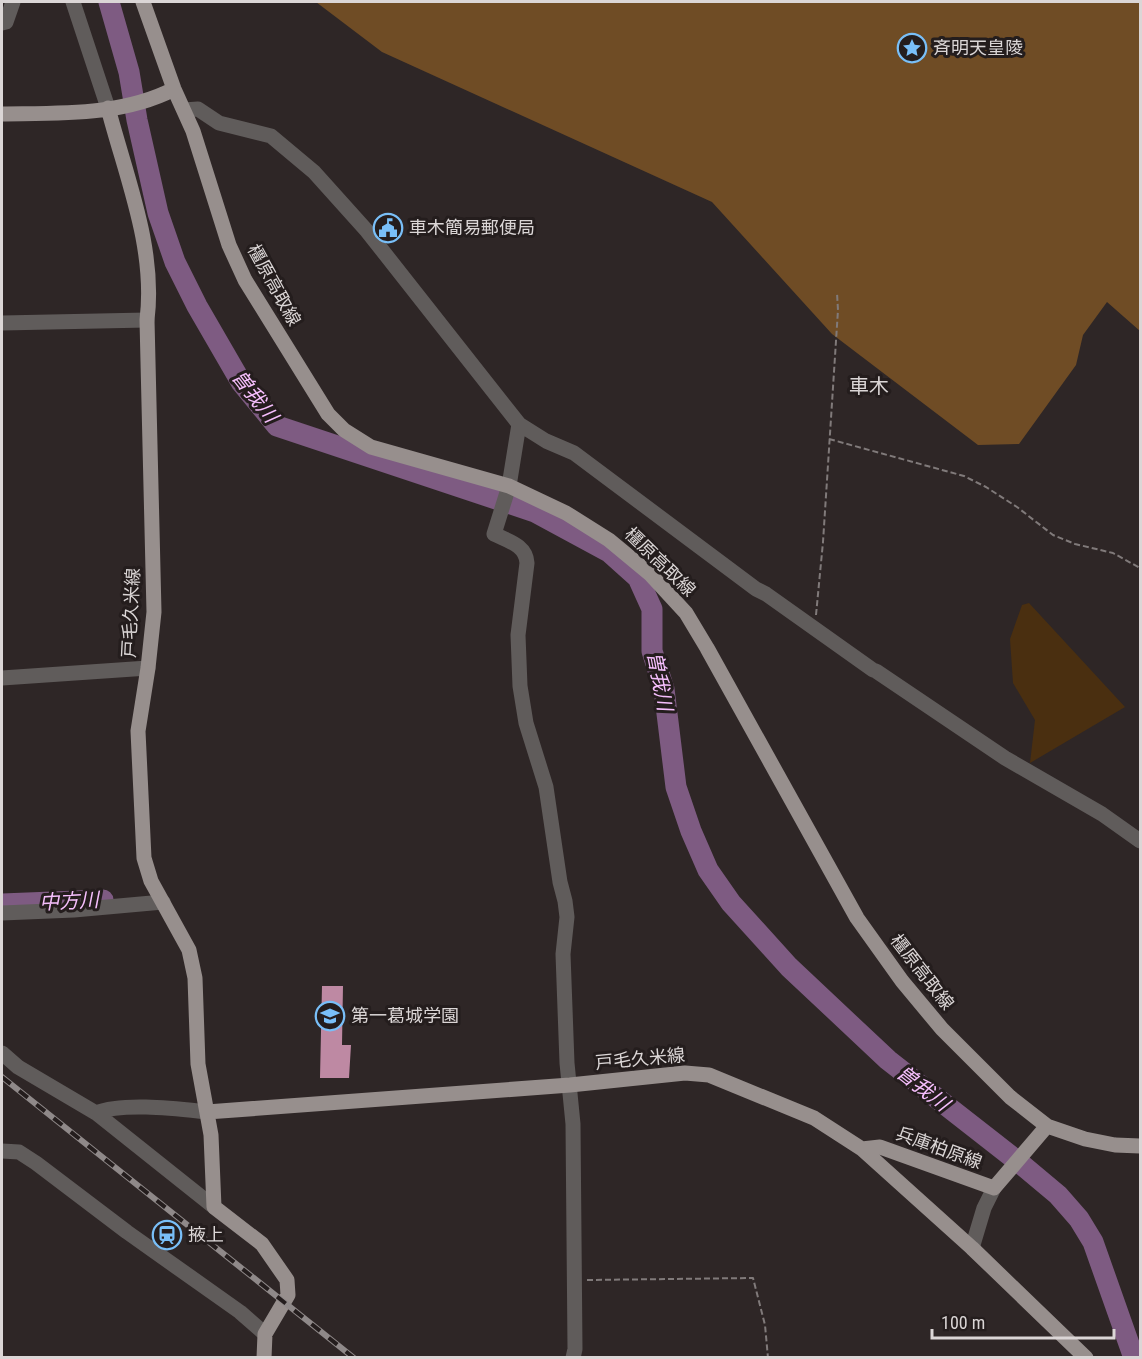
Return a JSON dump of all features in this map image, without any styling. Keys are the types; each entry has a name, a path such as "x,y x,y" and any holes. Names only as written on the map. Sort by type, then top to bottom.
{"main road":[{"name":"橿原高取線","path":"143,2 169,92 184,110 194,131 229,244 245,280 328,414 344,430 371,447 509,486 566,513 609,540 650,574 686,614 857,918 902,981 942,1029 1010,1097 1041,1132 1115,1145 1140,1146"},
{"path":"2,114 81,112 112,108 169,92"},
{"name":"戸毛久米線","path":"112,108 146,249 149,275 147,320 154,612 138,731 144,858 151,881 189,950 195,978 198,1064 211,1135 214,1207"},
{"name":"戸毛久米線","path":"207,1112 570,1085 685,1073 709,1075 814,1118 862,1149 972,1248 1086,1358"},
{"name":"兵庫柏原線","path":"862,1149 880,1147 996,1185 1041,1132"},
{"path":"214,1207 262,1244 287,1280 288,1295 265,1334 264,1358"}],"street":[{"path":"2,23 6,22 13,2"},
{"path":"73,2 112,108"},
{"path":"184,110 198,109 219,123 271,136 314,172 367,231 519,424 546,441 574,453 723,565 815,629 1005,758 1102,814 1140,841"},
{"path":"2,323 147,320"},
{"path":"519,424 509,486 494,534 520,548 526,554 518,635 520,686 526,723 546,787 567,917 563,954 573,1124 575,1280 573,1358"},
{"path":"2,678 148,668"},
{"path":"2,912 74,910 163,902"},
{"path":"2,1053 18,1066 96,1113 214,1207"},
{"path":"96,1113 107,1108 207,1112"},
{"path":"2,1150 19,1152 36,1163 127,1232 240,1312 265,1334"},
{"path":"972,1248 984,1208 996,1185"}],"path":[{"path":"815,629 837,329 837,293"},
{"path":"829,439 964,476 1017,507 1053,535 1075,544 1113,553 1140,568"},
{"path":"575,1280 753,1278 765,1325 768,1358"}],"shaded area":[{"path":"316,2 1140,2 1140,331 1107,302 1083,335 1076,365 1019,444 978,445 832,334 712,202 382,52"},
{"path":"1029,603 1125,707 1030,763 1035,720 1013,683 1010,639 1022,605"}],"building":[{"path":"322,986 343,986 342,1045 351,1045 349,1078 320,1078"}],"waterway":[{"name":"曽我川","path":"109,2 129,72 137,120 158,213 175,262 197,306 241,382 277,426 535,512 609,552 638,578 652,609 652,651 664,689 676,787 691,831 708,870 731,903 789,967 888,1060 1021,1164 1058,1195 1079,1219 1093,1242 1134,1358"},
{"name":"中方川","path":"2,904 103,900"}],"railway":[{"path":"2,1077 354,1358"}],"place":[{"name":"斉明天皇陵","path":"912,48"},
{"name":"車木簡易郵便局","path":"388,228"},
{"name":"第一葛城学園","path":"330,1016"},
{"name":"掖上","path":"167,1235"}],"district":[{"name":"車木","path":"869,386"}]}
